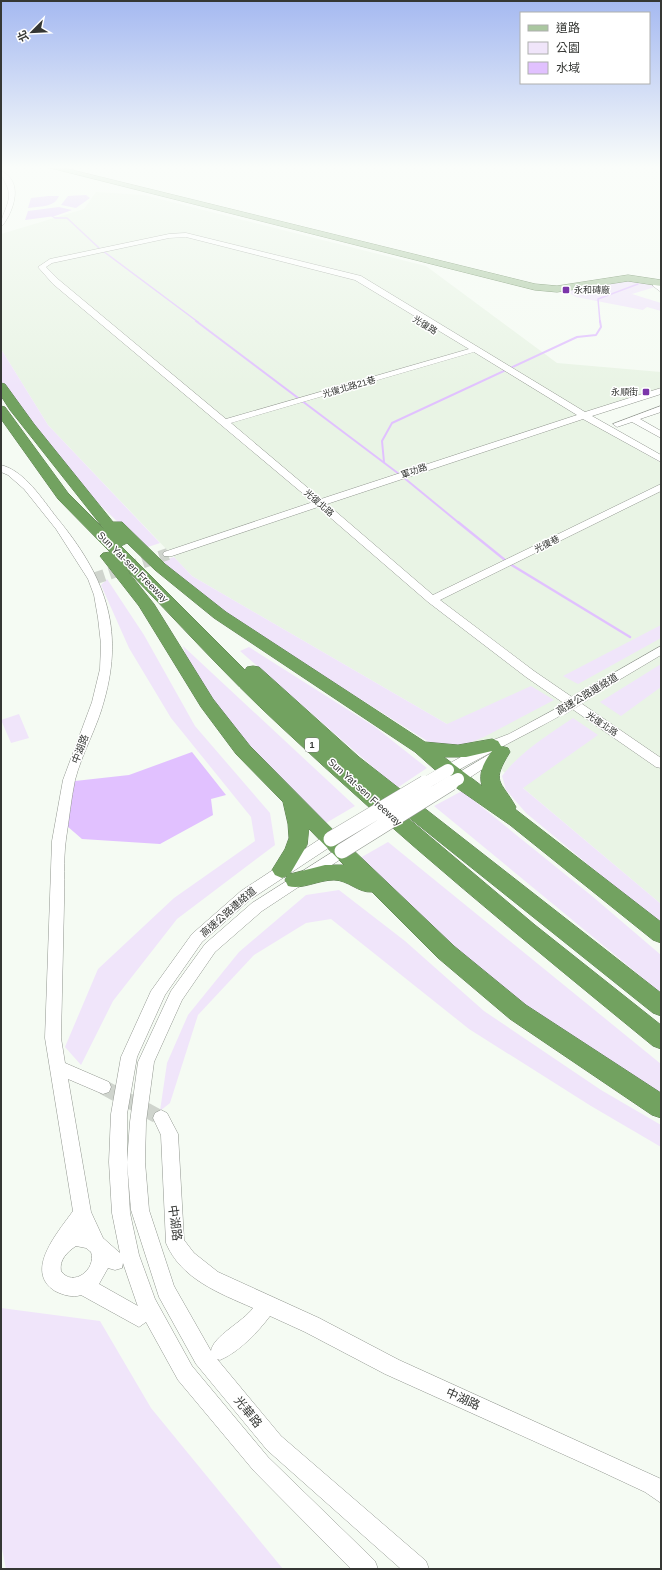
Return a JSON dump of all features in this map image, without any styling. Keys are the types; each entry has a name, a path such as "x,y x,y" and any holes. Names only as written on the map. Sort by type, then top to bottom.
{"highway":[{"name":"Sun Yat-sen Freeway","path":"1,387 20,416 53,457 94,503 137,563 352,762 661,1006"},
{"name":"Sun Yat-sen Freeway","path":"1,410 63,496 284,720 393,817 526,931 661,1039"},
{"path":"63,496 146,604 207,703 243,750 336,845 446,952 518,1012 661,1107"},
{"path":"94,503 160,567 220,615 421,748 453,774 517,820 661,934"},
{"path":"421,748 451,752 466,752 497,748 491,764 489,776 492,790 517,820"},
{"path":"290,798 300,826 299,838 289,875 334,870 357,877 394,902"}],"main road":[{"path":"349,241 529,286 557,289 628,278 660,285"}],"street":[{"name":"光復路","path":"106,249 143,241"},
{"name":"光復路","path":"201,241 355,281 661,465"},
{"name":"光復北路","path":"106,249 50,261 42,267 56,282 271,461 432,600 530,674 661,764"},
{"name":"光復北路21巷","path":"224,422 471,351"},
{"name":"軍功路","path":"168,554 411,472 661,391"},
{"path":"617,424 661,409"},
{"name":"光復路","path":"580,417 661,459"},
{"path":"634,418 661,435"},
{"name":"中湖路","path":"1,468 11,473 27,487 60,528 93,579 99,595 107,644 106,669 98,702 69,780 59,841 53,1038 82,1213 97,1244"},
{"name":"光復巷","path":"432,600 661,487"},
{"name":"高速公路連絡道","path":"130,1211 136,1162 137,1129 146,1062 176,996 210,948 257,907 289,875 513,737 661,650"},
{"path":"58,1067 103,1087"},
{"name":"中湖路","path":"161,1118 168,1134 175,1243 187,1260 211,1279 312,1325 392,1367 652,1485 661,1492"},
{"path":"130,1211 130,1255 147,1304 185,1373 261,1464 368,1569"},
{"name":"光華路","path":"130,1211 166,1290 203,1357 274,1443 418,1569"},
{"path":"82,1213 52,1258 51,1267 53,1275 65,1286 73,1287 82,1285 96,1274 100,1267 101,1250 97,1244"},
{"path":"60,1246 75,1237 91,1239 115,1261"},
{"path":"82,1285 139,1317"},
{"path":"220,1350 254,1322 266,1305"}],"shaded area":[{"path":"1,241 328,241 426,266 557,363 661,372 661,392 582,418 661,463 661,904 447,724 192,576 48,425 1,349"}],"green space":[{"path":"628,279 654,284 655,287 632,294 661,303 661,311 647,307 643,310 576,297 564,290"},
{"path":"1,349 48,425 160,543 145,548 78,484 21,415 1,381"},
{"path":"174,557 192,576 447,724 531,686 554,700 484,737 451,750 432,744 236,621 176,575 161,561"},
{"path":"107,579 144,635 195,726 270,813 275,845 177,919 113,1001 81,1065 65,1047 98,969 174,898 255,841 251,817 171,718 129,648 101,585"},
{"path":"661,625 661,638 578,684 563,676"},
{"path":"183,646 355,806 326,823 260,758 239,735 188,664"},
{"path":"249,647 375,727 427,768 397,788 240,651"},
{"path":"661,664 661,687 621,716 600,702"},
{"path":"19,714 29,738 11,743 1,720"},
{"path":"573,718 598,735 523,788 661,904 661,925 526,813 506,790 502,776 509,767 535,744"},
{"path":"462,791 592,896 661,955 661,993 434,806"},
{"path":"388,842 661,1064 661,1096 526,1011 445,944 360,858"},
{"path":"339,890 405,941 484,1011 601,1090 661,1125 661,1147 591,1106 469,1029 331,919 306,923 254,955 198,1015 170,1103 160,1111 167,1063 188,1015 239,952 306,895"},
{"path":"1,1308 100,1321 151,1408 283,1569 6,1569 1,1544"}],"water":[{"path":"192,752 226,795 211,799 213,815 160,844 82,839 67,826 70,785 75,781 129,775"}],"waterway":[{"path":"92,241 198,322"},
{"path":"600,322 598,299 638,284"},
{"path":"196,321 403,477 459,523"},
{"path":"384,462 382,441 392,423 577,337 596,335 601,327 600,321"},
{"path":"458,522 510,564 630,637"}],"tunnel":[{"path":"93,579 168,554"},
{"path":"103,1087 161,1118"}],"place":[{"name":"永和磚廠","path":"566,290"},
{"name":"永順街","path":"646,392"}]}
